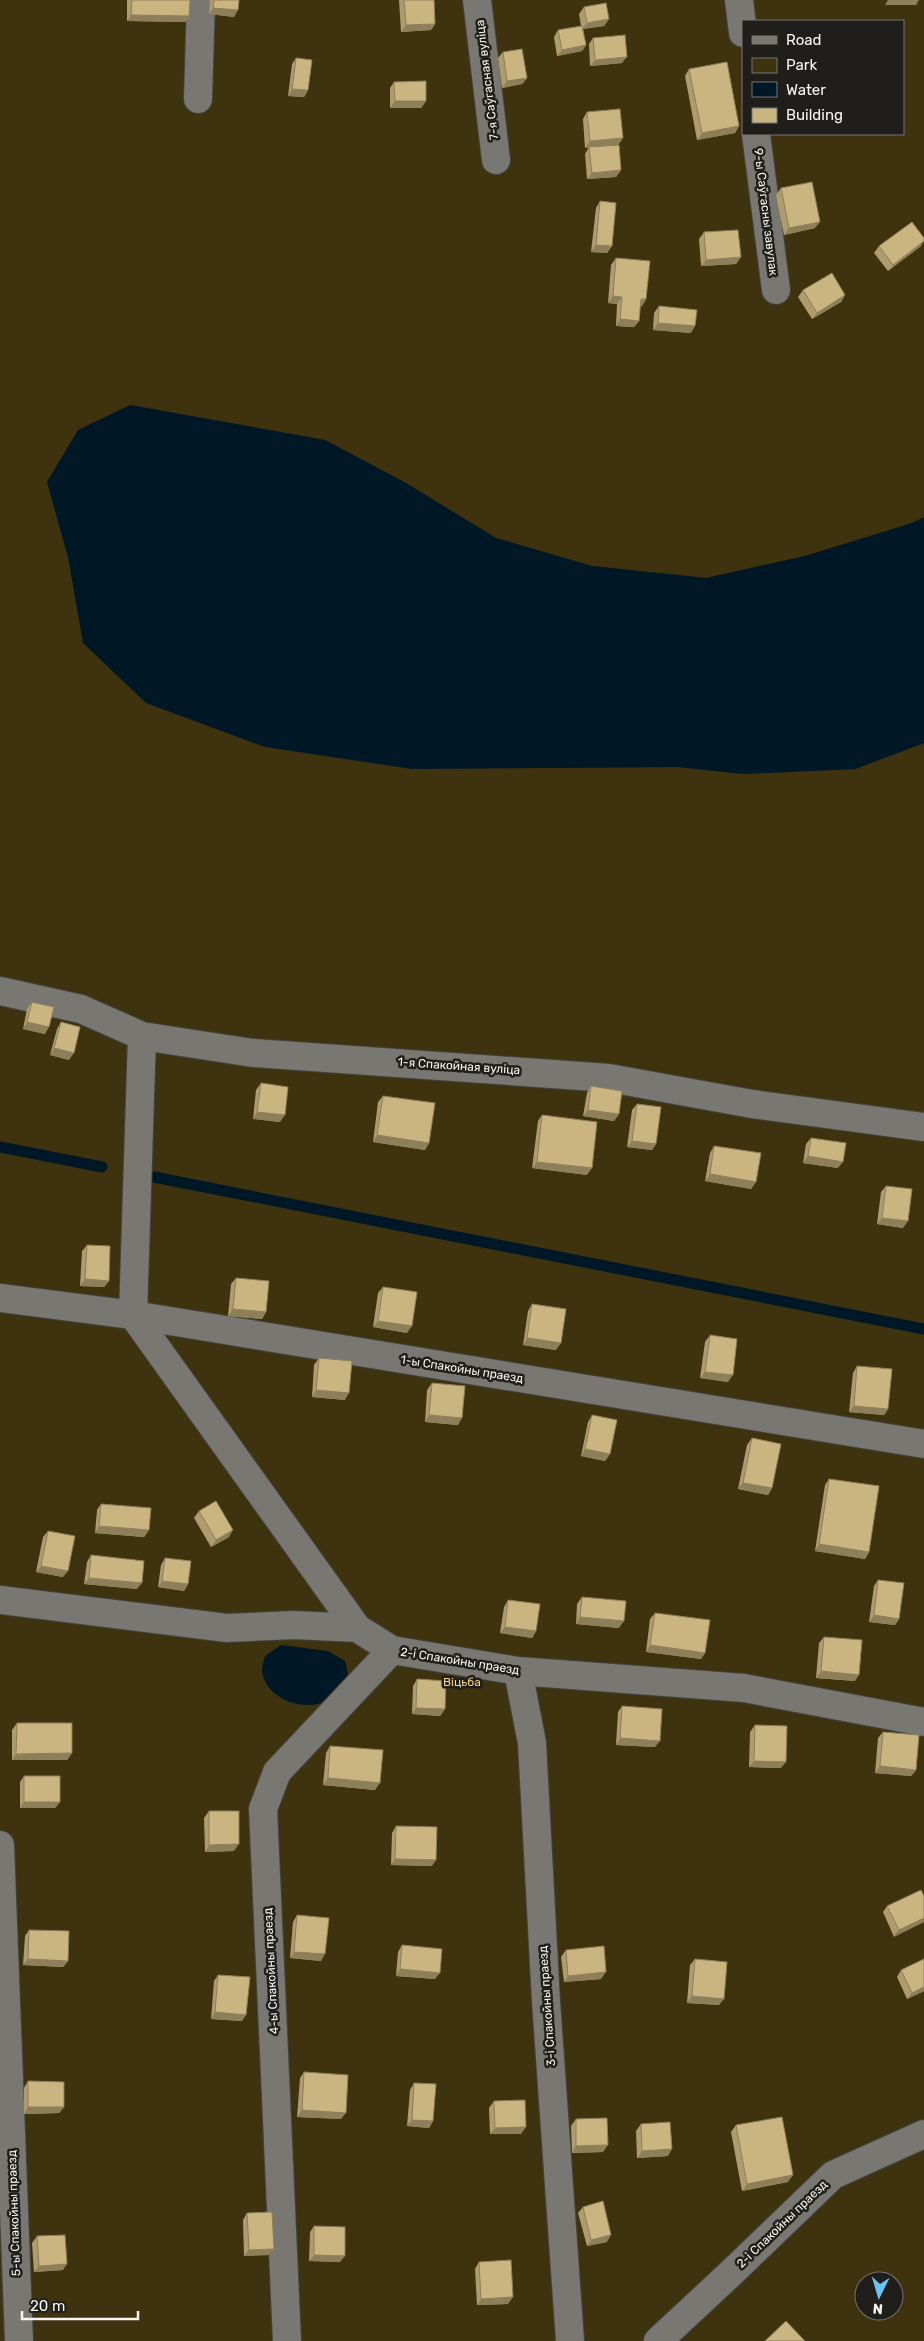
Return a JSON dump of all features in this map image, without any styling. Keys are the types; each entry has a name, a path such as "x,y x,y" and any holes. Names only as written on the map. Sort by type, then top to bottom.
{"lane":[{"path":"198,99 201,0"},
{"name":"7-я Саўгасная вуліца","path":"477,0 496,160"},
{"path":"738,0 742,26"},
{"name":"9-ы Саўгасны завулак","path":"756,135 776,290"},
{"name":"1-я Спакойная вуліца","path":"0,990 81,1009 142,1036 253,1053 609,1078 752,1104 924,1126"},
{"path":"142,1036 133,1315 357,1628"},
{"name":"1-ы Спакойны праезд","path":"0,1298 133,1315 924,1444"},
{"name":"2-і Спакойны праезд","path":"0,1600 227,1628 294,1624 357,1628 392,1650 518,1671 744,1688 924,1722"},
{"name":"4-ы Спакойны праезд","path":"287,2341 263,1809 277,1772 392,1650"},
{"name":"3-і Спакойны праезд","path":"518,1671 532,1743 546,2001 570,2341"},
{"name":"5-ы Спакойны праезд","path":"0,1845 19,2341"},
{"name":"2-і Спакойны праезд","path":"658,2341 833,2175 924,2134"}],"green space":[{"name":"Віцьба","path":"0,0 924,0 924,517 912,523 805,556 706,578 592,566 496,538 406,483 325,440 130,405 47,482 68,557 412,769 678,767 743,774 855,769 924,743 924,2341 0,2341"}],"water":[{"path":"130,405 325,440 406,483 496,538 592,566 706,578 805,556 912,523 924,517 924,743 855,769 743,774 678,767 412,769 265,747 146,703 83,643 68,557 47,482 78,430"},
{"path":"281,1645 328,1651 345,1661 348,1674 332,1698 319,1704 298,1704 288,1701 271,1690 265,1681 262,1671 263,1663 265,1656"}],"building":[{"path":"132,0 190,0 189,16 131,15"},
{"path":"214,0 239,0 238,10 213,8"},
{"path":"404,0 434,0 435,24 406,25"},
{"path":"606,3 609,19 587,23 584,7"},
{"path":"582,26 586,45 562,50 558,30"},
{"path":"625,35 627,57 595,60 593,38"},
{"path":"522,49 527,78 507,81 503,52"},
{"path":"296,58 312,60 308,90 292,89"},
{"path":"727,62 739,126 702,133 689,69"},
{"path":"426,81 426,101 395,101 394,82"},
{"path":"620,109 623,138 590,141 587,112"},
{"path":"619,145 621,170 592,173 589,147"},
{"path":"812,182 820,222 789,228 781,188"},
{"path":"600,201 616,203 612,246 596,245"},
{"path":"912,222 924,238 924,241 893,265 879,246"},
{"path":"738,230 741,257 706,260 704,232"},
{"path":"616,258 650,261 646,299 641,299 639,321 620,319 622,297 613,296"},
{"path":"832,273 845,295 817,313 803,290"},
{"path":"659,306 697,310 695,326 658,323"},
{"path":"32,1002 54,1007 49,1027 27,1022"},
{"path":"61,1022 80,1027 74,1053 54,1048"},
{"path":"261,1083 288,1087 285,1115 257,1112"},
{"path":"591,1086 622,1091 619,1114 588,1110"},
{"path":"383,1096 435,1103 429,1143 377,1135"},
{"path":"637,1104 661,1107 656,1144 632,1141"},
{"path":"542,1115 597,1122 592,1168 537,1162"},
{"path":"811,1138 846,1143 843,1162 808,1156"},
{"path":"714,1146 761,1153 756,1182 710,1174"},
{"path":"886,1186 912,1189 908,1221 882,1218"},
{"path":"87,1245 110,1246 109,1281 85,1279"},
{"path":"236,1278 269,1281 266,1312 233,1309"},
{"path":"383,1287 417,1292 412,1326 378,1321"},
{"path":"532,1304 566,1309 561,1343 527,1338"},
{"path":"710,1335 737,1339 733,1375 705,1372"},
{"path":"319,1358 352,1361 349,1393 316,1390"},
{"path":"857,1366 892,1369 888,1409 854,1406"},
{"path":"432,1383 465,1386 462,1418 429,1415"},
{"path":"592,1415 617,1420 610,1454 585,1449"},
{"path":"752,1438 781,1444 772,1488 743,1483"},
{"path":"829,1479 879,1486 869,1552 819,1544"},
{"path":"216,1501 233,1530 216,1540 199,1511"},
{"path":"101,1504 151,1508 149,1530 99,1526"},
{"path":"48,1531 75,1536 68,1571 41,1566"},
{"path":"91,1555 144,1561 142,1583 89,1578"},
{"path":"165,1558 191,1561 188,1584 162,1581"},
{"path":"878,1580 904,1583 899,1619 874,1615"},
{"path":"582,1597 626,1601 624,1621 580,1617"},
{"path":"508,1600 540,1604 536,1631 505,1627"},
{"path":"655,1613 710,1620 705,1653 650,1645"},
{"path":"824,1637 862,1640 859,1675 821,1671"},
{"path":"417,1679 446,1681 445,1709 416,1708"},
{"path":"622,1706 662,1709 660,1741 620,1738"},
{"path":"17,1723 72,1723 72,1753 16,1754"},
{"path":"755,1725 787,1726 786,1762 754,1761"},
{"path":"883,1732 919,1735 916,1770 880,1766"},
{"path":"330,1746 383,1750 380,1783 328,1778"},
{"path":"24,1776 60,1776 60,1802 24,1802"},
{"path":"209,1811 239,1811 239,1844 209,1845"},
{"path":"396,1826 437,1827 436,1860 395,1859"},
{"path":"921,1890 924,1896 924,1918 899,1930 887,1906"},
{"path":"297,1915 329,1918 325,1954 294,1952"},
{"path":"29,1930 69,1931 68,1961 28,1959"},
{"path":"402,1945 442,1949 440,1973 400,1969"},
{"path":"604,1946 606,1972 568,1976 566,1950"},
{"path":"695,1959 727,1962 724,1999 692,1996"},
{"path":"924,1959 924,1987 912,1993 901,1970"},
{"path":"218,1975 250,1977 246,2015 215,2012"},
{"path":"304,2072 348,2075 346,2113 302,2110"},
{"path":"28,2081 64,2082 64,2107 28,2107"},
{"path":"414,2083 436,2084 433,2121 412,2120"},
{"path":"525,2100 526,2127 495,2128 494,2101"},
{"path":"782,2117 793,2175 747,2184 736,2125"},
{"path":"607,2118 608,2145 576,2146 576,2119"},
{"path":"670,2122 672,2149 642,2151 641,2124"},
{"path":"603,2201 611,2235 591,2240 583,2207"},
{"path":"272,2212 274,2249 249,2250 247,2213"},
{"path":"314,2226 345,2227 345,2256 314,2255"},
{"path":"65,2235 67,2264 39,2266 37,2236"},
{"path":"511,2260 513,2297 481,2299 479,2262"},
{"path":"786,2321 805,2341 765,2341"}],"waterway":[{"path":"0,1147 102,1167"},
{"path":"154,1177 924,1329"}]}
